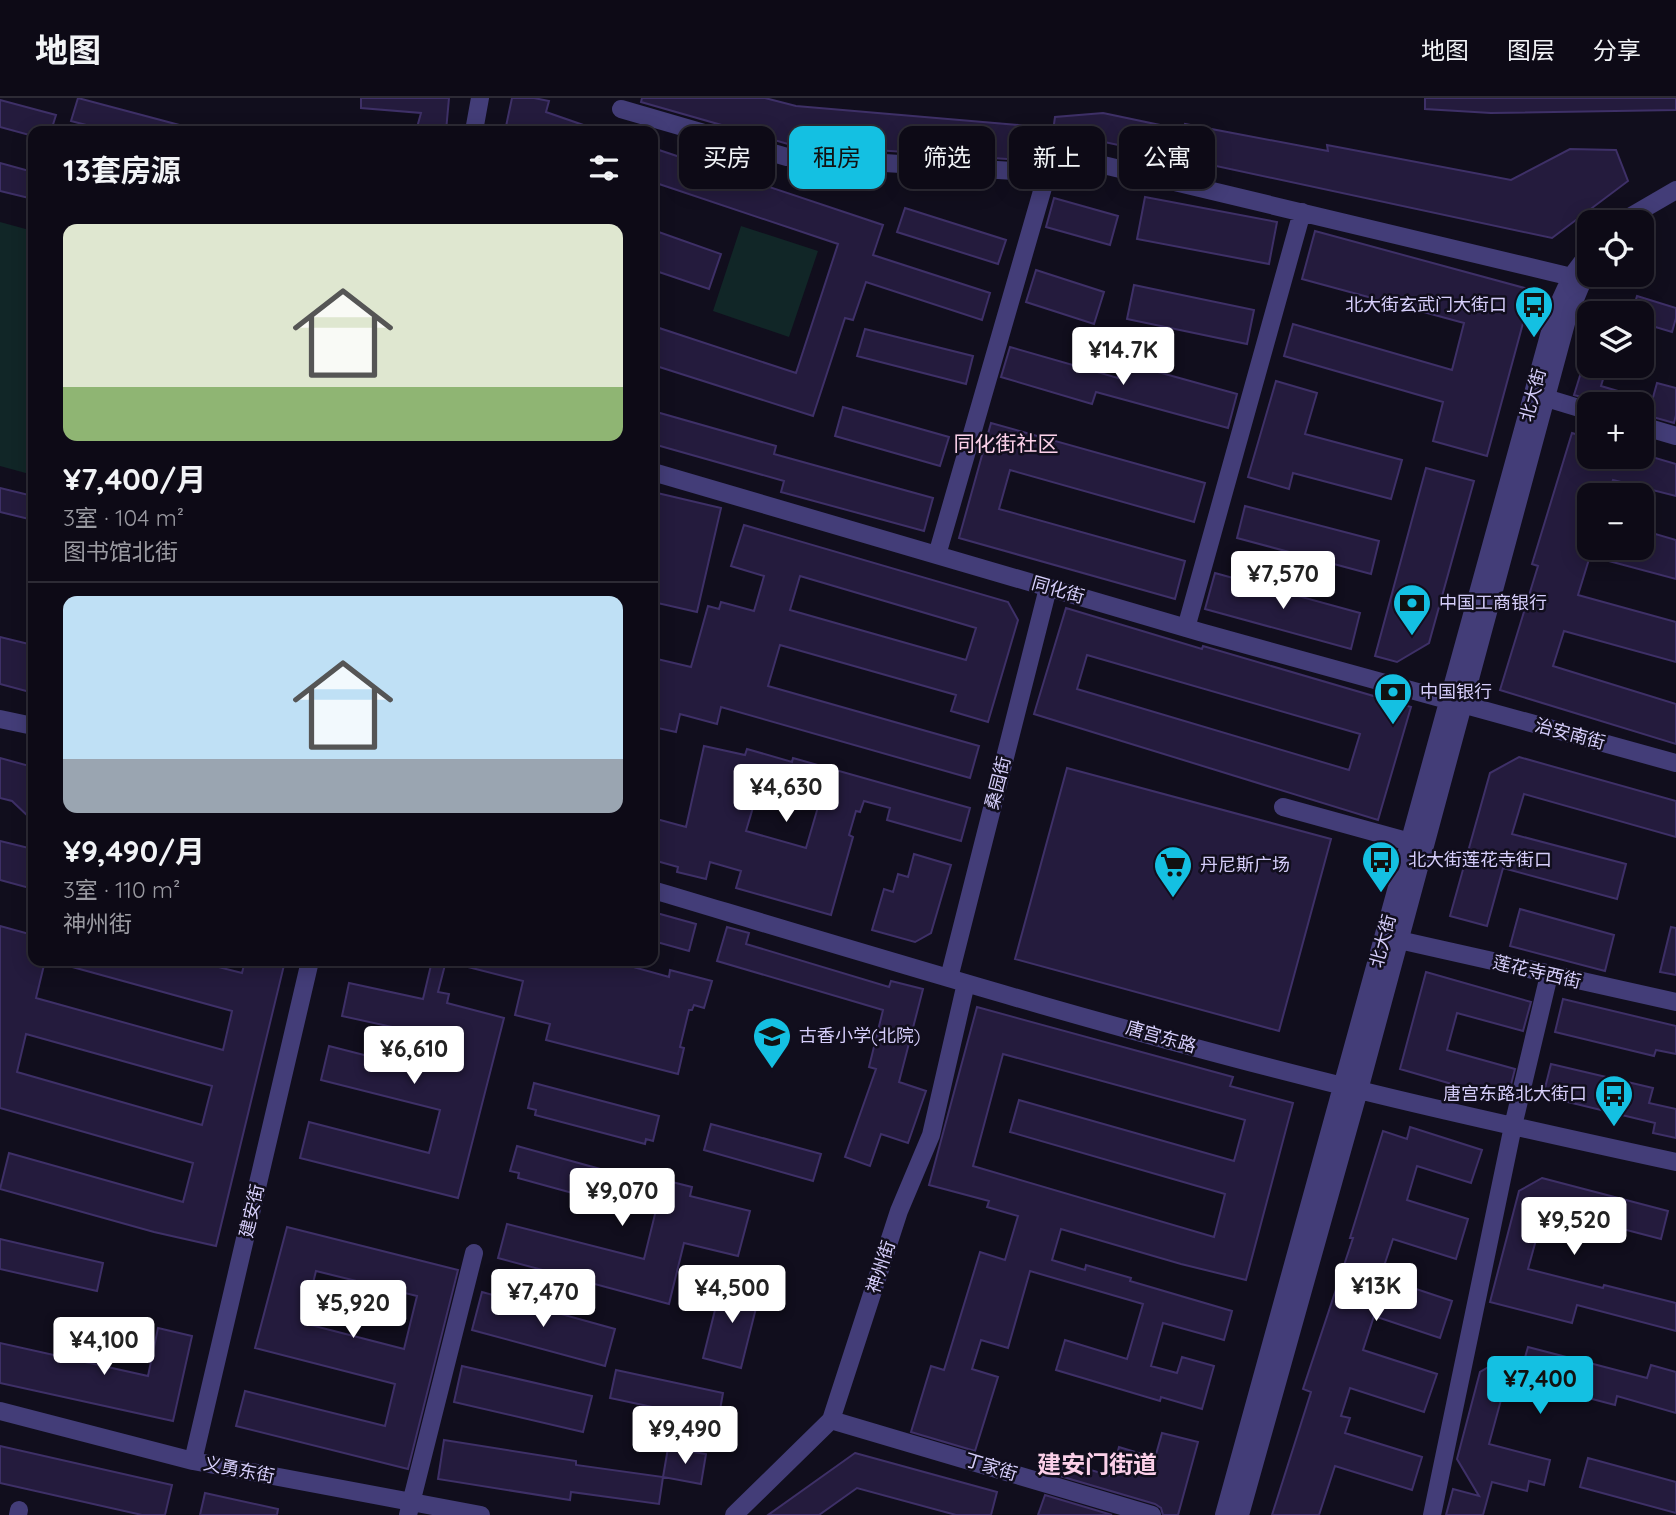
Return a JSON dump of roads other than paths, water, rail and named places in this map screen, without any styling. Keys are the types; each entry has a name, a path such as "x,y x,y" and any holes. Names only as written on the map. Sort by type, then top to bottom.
{"street":[{"path":"475,126 480,98"},
{"path":"621,109 787,157 1009,171"},
{"path":"1105,165 1577,275"},
{"path":"937,555 1043,189"},
{"path":"1642,210 1676,190"},
{"path":"1654,215 1676,203"},
{"path":"1186,628 1301,212"},
{"name":"北大街","path":"1240,1515 1351,1088 1456,703 1556,310 1577,281"},
{"name":"北大街","path":"1456,703 1577,287"},
{"path":"1546,398 1577,407"},
{"path":"1654,430 1676,436"},
{"name":"同化街","path":"658,473 1186,628 1456,703"},
{"name":"桑园街","path":"949,978 1048,588"},
{"name":"治安南街","path":"1456,703 1676,763"},
{"path":"0,719 28,725"},
{"path":"1283,807 1418,844"},
{"name":"北大街","path":"1224,1515 1351,1088 1399,940 1418,844"},
{"name":"唐宫东路","path":"658,891 966,983 1351,1088 1676,1162"},
{"name":"莲花寺西街","path":"1399,940 1676,1002"},
{"name":"建安街","path":"193,1461 309,966"},
{"path":"1432,1515 1513,1126 1549,975"},
{"name":"神州街","path":"734,1515 831,1420 899,1211 931,1135 966,983"},
{"path":"410,1509 474,1253"},
{"name":"义勇东街","path":"0,1411 193,1461 410,1509 481,1515"},
{"name":"丁家街","path":"831,1420 1152,1515"}],"place":[{"name":"北大街玄武门大街口","path":"1534,339"},
{"name":"中国工商银行","path":"1412,637"},
{"name":"中国银行","path":"1393,726"},
{"name":"北大街莲花寺街口","path":"1381,894"},
{"name":"丹尼斯广场","path":"1173,899"},
{"name":"古香小学(北院)","path":"772,1070"},
{"name":"唐宫东路北大街口","path":"1614,1128"}],"district":[{"name":"同化街社区","path":"1006,444"},
{"name":"建安门街道","path":"1097,1465"}]}
